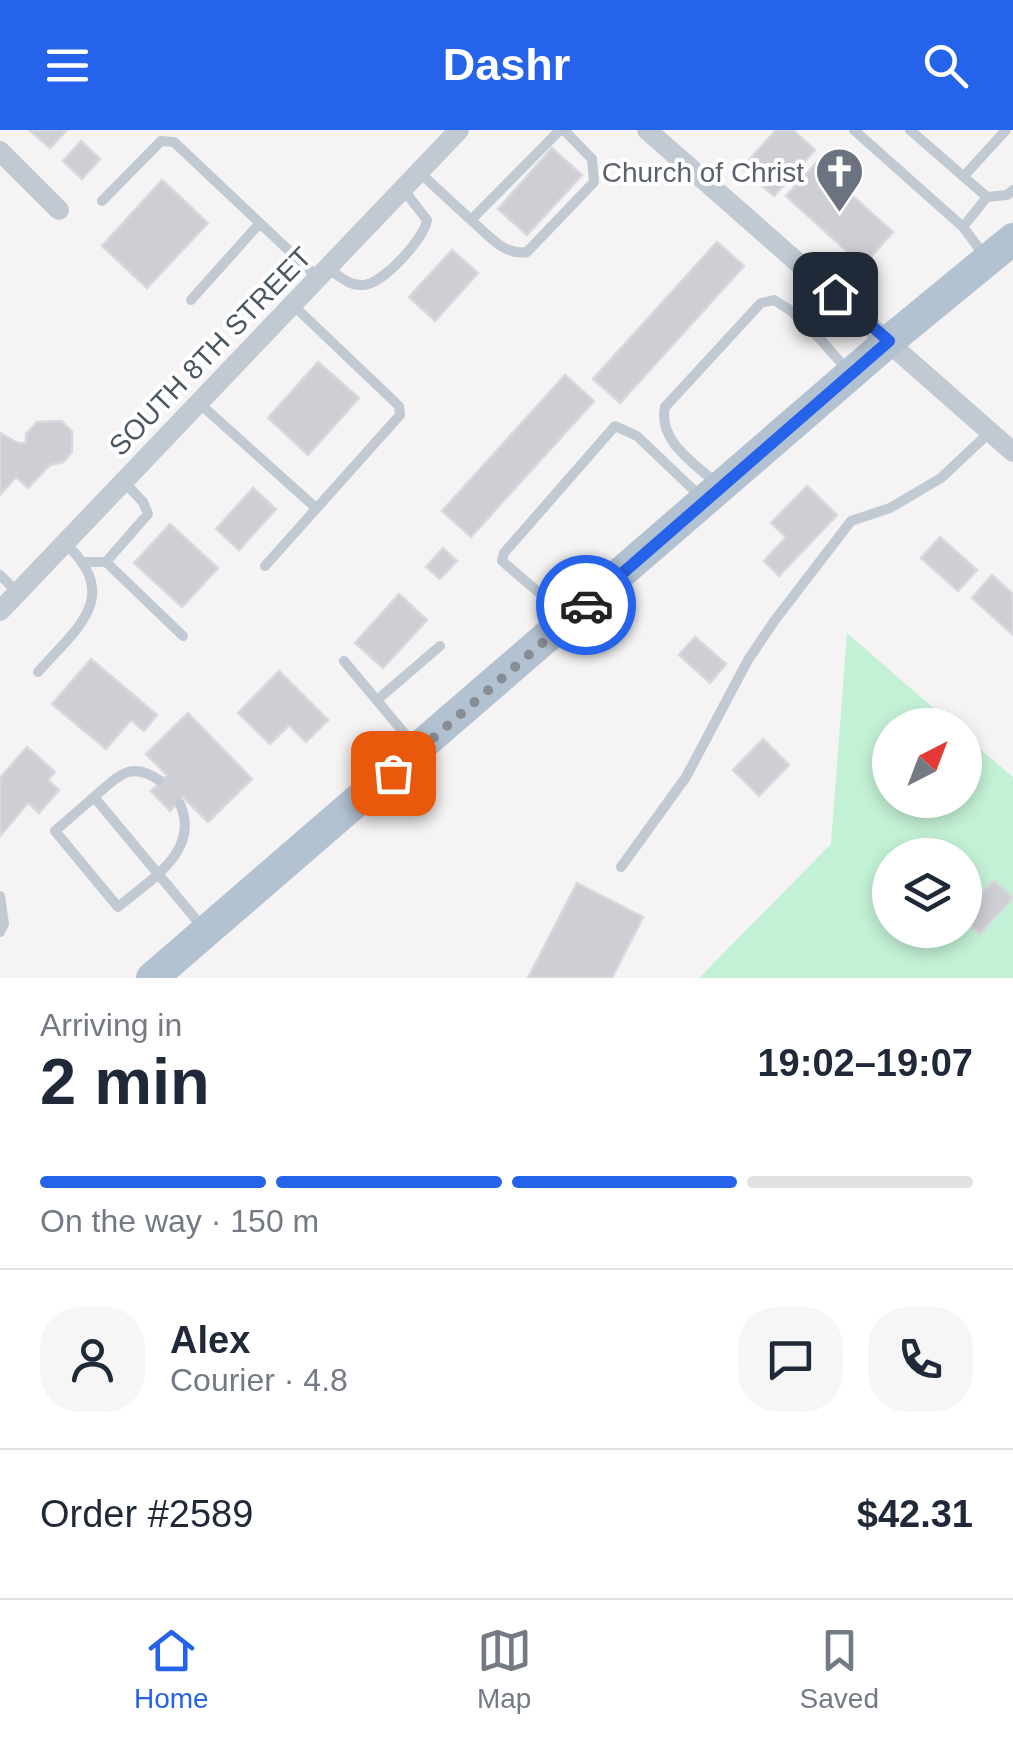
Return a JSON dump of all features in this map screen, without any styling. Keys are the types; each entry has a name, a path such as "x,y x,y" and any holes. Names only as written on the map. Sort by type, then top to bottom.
{"main road":[{"path":"152,978 889,341 1013,239"}],"street":[{"name":"SOUTH 8TH STREET","path":"0,611 460,130"},
{"path":"647,130 1013,452"},
{"path":"0,151 59,210"}],"lane":[{"path":"419,172 471,220 506,250 518,254 527,252 594,182 592,159 562,130 471,220"},
{"path":"854,130 963,228 987,260"},
{"path":"910,130 987,197"},
{"path":"964,176 1006,130"},
{"path":"102,201 161,141 174,142 260,224 322,273 367,286 380,280 426,232 427,220 403,189"},
{"path":"963,228 987,197 1008,195 1013,190"},
{"path":"191,300 260,224"},
{"path":"713,494 668,437 662,422 664,406 761,303 774,300 790,310 850,375"},
{"path":"264,566 400,415 400,406 292,304"},
{"path":"198,402 316,508"},
{"path":"570,619 502,562 504,552 615,426 637,436 713,494"},
{"path":"620,868 686,777 748,660 851,521 890,508 941,478 990,432"},
{"path":"106,562 148,514 143,502 123,482"},
{"path":"38,672 81,622 92,602 92,584 84,562 65,543"},
{"path":"84,562 106,562 183,636"},
{"path":"0,576 18,592"},
{"path":"377,700 440,646"},
{"path":"344,661 419,750"},
{"path":"159,780 134,770 121,775 55,831 118,907 173,859 186,834 187,820 180,804"},
{"path":"94,797 207,934"},
{"path":"0,896 4,924 0,932"}],"green space":[{"path":"847,633 933,708 872,708 872,818 982,818 982,751 1013,777 1013,978 699,978 831,844"}],"building":[{"path":"29,130 67,130 50,148"},
{"path":"776,130 793,130 815,150 774,196 742,168"},
{"path":"81,141 100,159 82,179 63,161"},
{"path":"552,148 582,175 527,235 498,209"},
{"name":"Church of Christ","path":"816,163 893,232 863,266 786,196"},
{"path":"162,180 208,223 147,288 102,246"},
{"path":"717,242 744,266 620,403 593,379"},
{"path":"452,250 478,273 435,321 409,297"},
{"path":"318,362 359,398 308,455 268,418"},
{"path":"565,375 594,401 471,537 442,511"},
{"path":"61,421 72,431 72,452 63,462 50,465 28,488 16,477 0,495 0,433 26,443 26,434 37,422"},
{"path":"807,486 837,515 779,576 764,561 786,537 771,523"},
{"path":"253,488 276,509 239,550 216,529"},
{"path":"170,524 218,568 182,607 134,563"},
{"path":"940,537 977,570 958,591 921,558"},
{"path":"443,548 457,561 440,579 426,567"},
{"path":"992,575 1013,594 1013,635 972,598"},
{"path":"399,594 427,620 383,668 355,643"},
{"path":"695,637 726,664 710,683 679,655"},
{"path":"91,659 157,715 144,731 131,720 106,749 52,704"},
{"path":"279,671 328,720 306,742 289,725 270,744 238,713"},
{"path":"188,713 252,779 208,822 183,797 170,811 151,791 167,775 146,754"},
{"path":"763,739 789,765 759,796 733,770"},
{"path":"27,747 55,772 48,780 59,790 39,813 28,803 0,836 0,778"},
{"path":"994,880 1013,898 982,932 982,894"},
{"path":"577,883 643,917 612,978 528,978"}],"way so far":[{"path":"393,773 586,605"}],"place":[{"name":"Church of Christ","path":"839,214"}],"route":[{"path":"586,605 889,341 835,294"}]}
